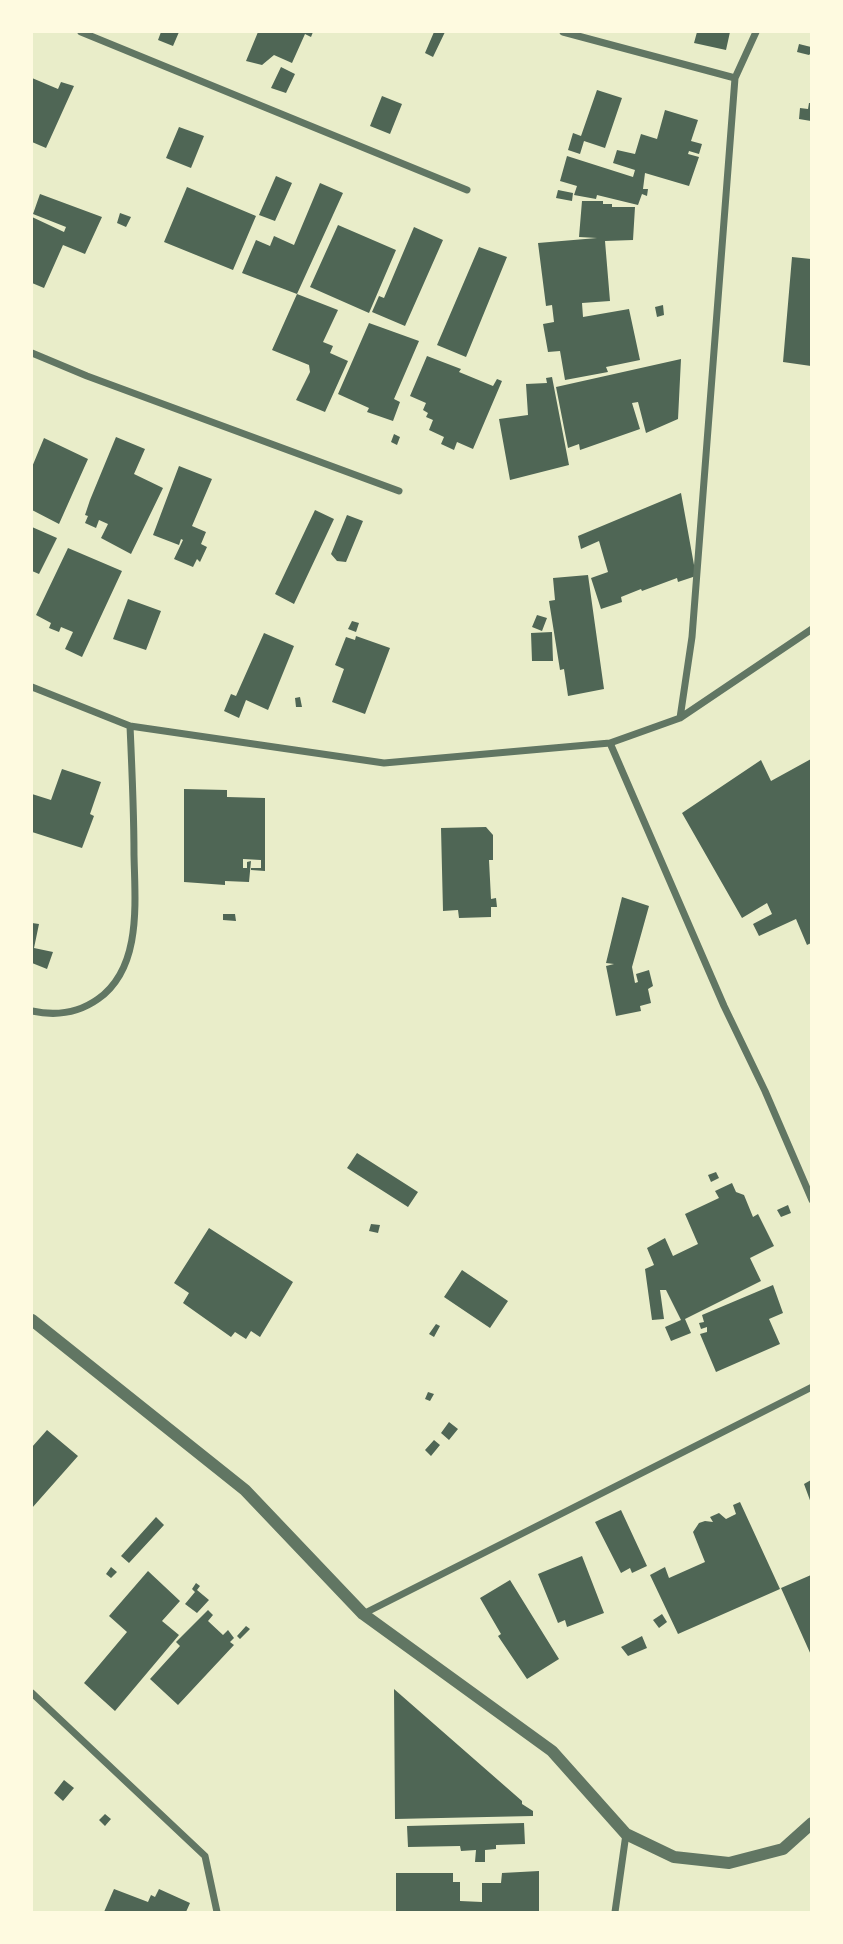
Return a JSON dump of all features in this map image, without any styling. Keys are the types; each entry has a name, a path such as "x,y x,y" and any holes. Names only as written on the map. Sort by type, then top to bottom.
{"street":[{"path":"81,32 467,190"},
{"path":"563,32 735,78"},
{"path":"680,718 692,637 735,78 756,32"},
{"path":"32,353 86,376 399,491"},
{"path":"32,687 130,726 384,763 610,743 680,718 811,629"},
{"path":"32,1011 51,1015 85,1008 113,989 129,956 135,915 130,726"},
{"path":"610,743 811,1200"},
{"path":"32,1320 245,1490 363,1614 552,1751 626,1834 674,1857 729,1863 783,1849 811,1823"},
{"path":"363,1614 811,1387"},
{"path":"32,1693 205,1856 217,1913"},
{"path":"615,1913 626,1834"}],"building":[{"path":"161,32 179,32 173,46 158,40"},
{"path":"258,32 313,32 311,37 305,34 292,63 274,55 262,65 246,61"},
{"path":"434,32 445,32 433,57 425,53"},
{"path":"697,32 730,32 726,50 694,43"},
{"path":"799,44 811,47 811,53 809,55 797,52"},
{"path":"281,67 295,74 286,93 271,88"},
{"path":"32,78 58,89 61,82 74,86 46,148 32,142"},
{"path":"597,90 622,98 605,148 584,141 580,154 568,150 573,133 581,136"},
{"path":"382,96 402,104 390,134 370,126"},
{"path":"809,103 811,121 799,119 800,108 808,109"},
{"path":"665,110 698,120 691,141 702,144 699,154 689,151 688,154 699,157 689,186 645,173 643,189 648,189 647,196 642,194 638,205 597,195 596,199 574,195 577,186 560,181 567,156 633,177 635,170 613,163 617,150 635,154 641,134 657,139"},
{"path":"179,127 204,136 191,168 166,158"},
{"path":"276,176 292,183 275,221 259,215"},
{"path":"320,183 343,193 297,294 242,273 256,240 270,246 274,236 294,245"},
{"path":"187,187 256,216 233,270 164,242"},
{"path":"558,190 573,193 572,201 556,198"},
{"path":"40,194 102,217 85,254 63,245 44,288 32,283 32,217 64,232 66,227 33,214"},
{"path":"582,201 603,201 603,204 612,204 612,207 635,207 633,240 605,241 610,301 582,303 583,317 629,309 640,360 606,367 608,372 565,380 560,351 548,352 543,324 554,322 552,305 546,306 538,243 597,238 579,237"},
{"path":"120,213 131,217 126,227 117,223"},
{"path":"338,225 396,250 369,313 310,287"},
{"path":"414,227 443,240 405,326 372,312 379,296 384,298"},
{"path":"479,247 507,257 466,357 437,345"},
{"path":"792,257 811,259 811,366 783,362"},
{"path":"297,294 338,310 323,342 333,346 330,353 348,361 325,412 296,400 310,372 309,365 272,350"},
{"path":"663,305 664,315 657,317 655,307"},
{"path":"369,323 419,341 394,399 400,402 393,421 367,412 369,408 338,394"},
{"path":"427,356 461,369 459,372 493,386 497,379 502,381 473,449 457,442 454,450 441,444 444,437 429,430 433,420 426,417 428,413 423,410 426,403 410,396"},
{"path":"681,359 678,419 646,433 638,402 632,403 640,429 580,450 579,444 568,448 556,387"},
{"path":"552,377 569,465 510,480 499,419 528,415 526,384 547,383 546,378"},
{"path":"394,434 400,437 397,445 391,442"},
{"path":"116,437 145,449 134,474 163,488 131,554 101,538 108,524 99,520 96,528 85,523 90,500"},
{"path":"44,438 88,459 59,524 32,510 32,467"},
{"path":"179,466 212,479 192,526 206,532 201,544 207,547 200,562 197,559 193,567 174,559 183,540 181,539 179,545 153,535"},
{"path":"681,493 696,576 678,582 677,578 642,591 641,589 621,597 622,602 601,609 591,578 608,572 599,541 581,549 578,536"},
{"path":"315,510 334,519 294,604 275,594"},
{"path":"347,515 363,521 346,562 337,561 331,554"},
{"path":"32,527 57,538 39,574 32,571"},
{"path":"68,548 122,571 82,657 65,649 73,632 61,627 59,632 49,628 51,623 36,615"},
{"path":"588,575 604,689 568,696 564,669 560,670 549,601 555,600 553,578"},
{"path":"128,599 161,611 146,650 113,639"},
{"path":"537,615 547,618 542,631 532,627"},
{"path":"352,621 359,623 356,632 348,629"},
{"path":"552,632 553,661 532,661 531,633"},
{"path":"264,633 294,646 268,710 246,700 239,718 224,711 231,694 236,696"},
{"path":"356,636 390,648 365,714 332,702 344,669 335,665 346,637 355,640"},
{"path":"300,697 302,707 296,707 295,698"},
{"path":"811,759 811,943 807,945 796,919 759,936 753,924 772,914 767,903 742,918 682,813 761,760 771,781"},
{"path":"62,769 101,782 90,814 94,816 82,848 32,832 32,794 51,800"},
{"path":"184,789 227,790 227,797 265,798 265,871 251,870 261,868 261,860 243,859 243,868 247,868 247,862 251,861 249,882 225,881 225,885 184,882"},
{"path":"486,827 493,835 493,860 489,860 491,899 496,898 497,907 491,907 491,917 459,918 458,910 443,911 441,828"},
{"path":"622,897 649,906 632,967 635,983 638,982 636,974 649,970 653,986 648,989 651,1003 640,1006 641,1011 616,1016 606,966 614,964 606,963"},
{"path":"223,914 235,914 236,921 223,920"},
{"path":"32,923 39,924 34,948 53,952 47,969 32,963"},
{"path":"357,1153 418,1192 408,1207 347,1168"},
{"path":"716,1172 719,1178 711,1182 708,1175"},
{"path":"732,1183 736,1192 744,1195 753,1217 758,1214 774,1246 750,1258 761,1281 685,1319 691,1333 671,1341 665,1327 681,1320 666,1290 660,1290 664,1319 652,1320 645,1269 654,1265 647,1248 665,1238 673,1256 698,1244 685,1214 719,1198 715,1191"},
{"path":"788,1205 791,1213 781,1217 777,1210"},
{"path":"371,1224 380,1225 378,1233 369,1231"},
{"path":"209,1228 293,1282 260,1337 251,1331 246,1339 235,1332 231,1337 183,1303 189,1293 174,1283"},
{"path":"462,1270 508,1301 490,1328 444,1297"},
{"path":"773,1285 783,1313 769,1319 780,1344 716,1372 700,1334 707,1332 707,1327 701,1329 699,1323 704,1322 702,1315"},
{"path":"436,1324 440,1326 434,1337 429,1334"},
{"path":"428,1392 434,1394 430,1401 425,1399"},
{"path":"449,1422 458,1429 449,1440 441,1433"},
{"path":"47,1430 78,1456 32,1508 32,1447"},
{"path":"434,1440 440,1445 431,1456 425,1450"},
{"path":"811,1480 811,1503 804,1484"},
{"path":"740,1502 780,1589 678,1634 650,1575 665,1567 669,1578 705,1562 693,1532 699,1523 713,1522 710,1517 719,1513 726,1519 736,1514 733,1505"},
{"path":"621,1510 647,1566 632,1573 630,1568 621,1573 595,1522"},
{"path":"156,1517 164,1525 129,1563 121,1556"},
{"path":"582,1556 604,1613 567,1627 565,1620 558,1623 538,1574"},
{"path":"111,1567 117,1572 111,1578 106,1574"},
{"path":"148,1571 180,1601 162,1621 179,1635 115,1711 84,1683 127,1632 109,1616"},
{"path":"811,1575 811,1655 781,1588"},
{"path":"510,1580 559,1659 527,1679 498,1636 501,1634 480,1598"},
{"path":"196,1583 200,1586 197,1590 209,1600 197,1613 185,1604 195,1592 192,1589"},
{"path":"208,1610 213,1615 208,1621 223,1635 228,1630 234,1638 230,1642 234,1645 178,1705 150,1679 180,1646 176,1642"},
{"path":"662,1614 667,1622 659,1628 653,1620"},
{"path":"246,1626 250,1629 240,1639 237,1636"},
{"path":"642,1636 647,1648 628,1656 621,1647"},
{"path":"394,1689 533,1811 533,1816 395,1819"},
{"path":"64,1780 74,1788 63,1801 54,1793"},
{"path":"105,1814 111,1819 105,1826 99,1820"},
{"path":"524,1823 525,1844 496,1845 496,1849 485,1850 485,1862 475,1862 476,1850 461,1851 460,1846 408,1847 407,1826"},
{"path":"539,1871 539,1912 396,1912 396,1873 453,1873 453,1882 460,1882 460,1901 482,1902 482,1883 501,1883 502,1873"},
{"path":"114,1889 148,1902 151,1895 155,1897 159,1889 190,1903 186,1912 104,1912"}]}
